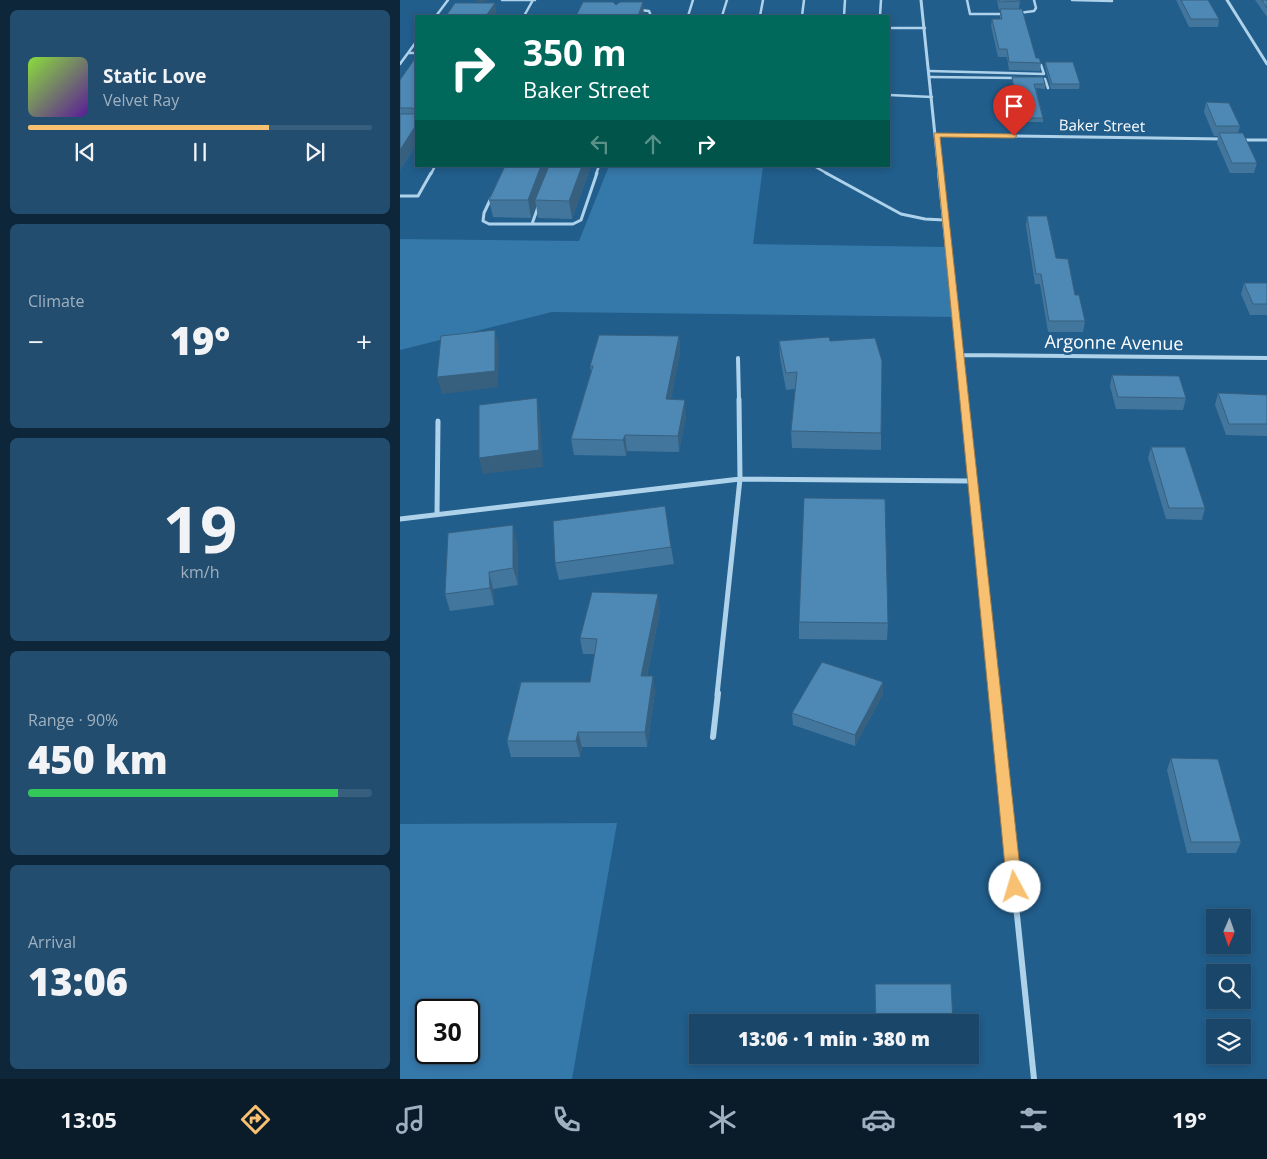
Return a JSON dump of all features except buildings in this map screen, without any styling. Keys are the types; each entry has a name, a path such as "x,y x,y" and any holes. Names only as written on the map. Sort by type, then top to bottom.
{"street":[{"path":"921,0 960,355 1034,1079"},
{"path":"1227,0 1267,64"},
{"name":"Baker Street","path":"936,135 1228,140"},
{"path":"1238,140 1267,140"},
{"name":"Argonne Avenue","path":"960,355 1267,358"},
{"path":"713,737 740,479 738,358"},
{"path":"438,421 438,515"},
{"path":"400,519 740,479 973,481"}],"lane":[{"path":"437,15 448,0"},
{"path":"502,0 534,0"},
{"path":"525,15 534,0"},
{"path":"688,15 693,0"},
{"path":"722,15 727,0"},
{"path":"760,15 763,0"},
{"path":"802,15 804,0"},
{"path":"844,15 845,0"},
{"path":"880,15 881,0"},
{"path":"967,0 970,14 1005,14"},
{"path":"1015,14 1034,11 1036,8 1034,0"},
{"path":"1072,0 1112,1"},
{"path":"637,10 649,11 651,15"},
{"path":"890,28 924,28"},
{"path":"400,64 415,43"},
{"path":"408,53 415,53"},
{"path":"1041,65 1048,88"},
{"path":"929,71 1044,74"},
{"path":"930,77 1017,78"},
{"path":"1036,79 1045,79"},
{"path":"890,96 932,97"},
{"path":"400,196 418,196 434,167"},
{"path":"492,198 484,213 483,221 489,224 573,224 581,220 600,167"},
{"path":"816,167 901,214 925,220 944,220"},
{"path":"532,224 542,199"}],"shaded area":[{"path":"609,167 763,167 753,244 947,247 956,317 552,312 400,350 400,239 579,241"},
{"path":"617,823 572,1079 400,1079 400,824"}],"route":[{"path":"1014,136 936,135 1015,887"}]}
